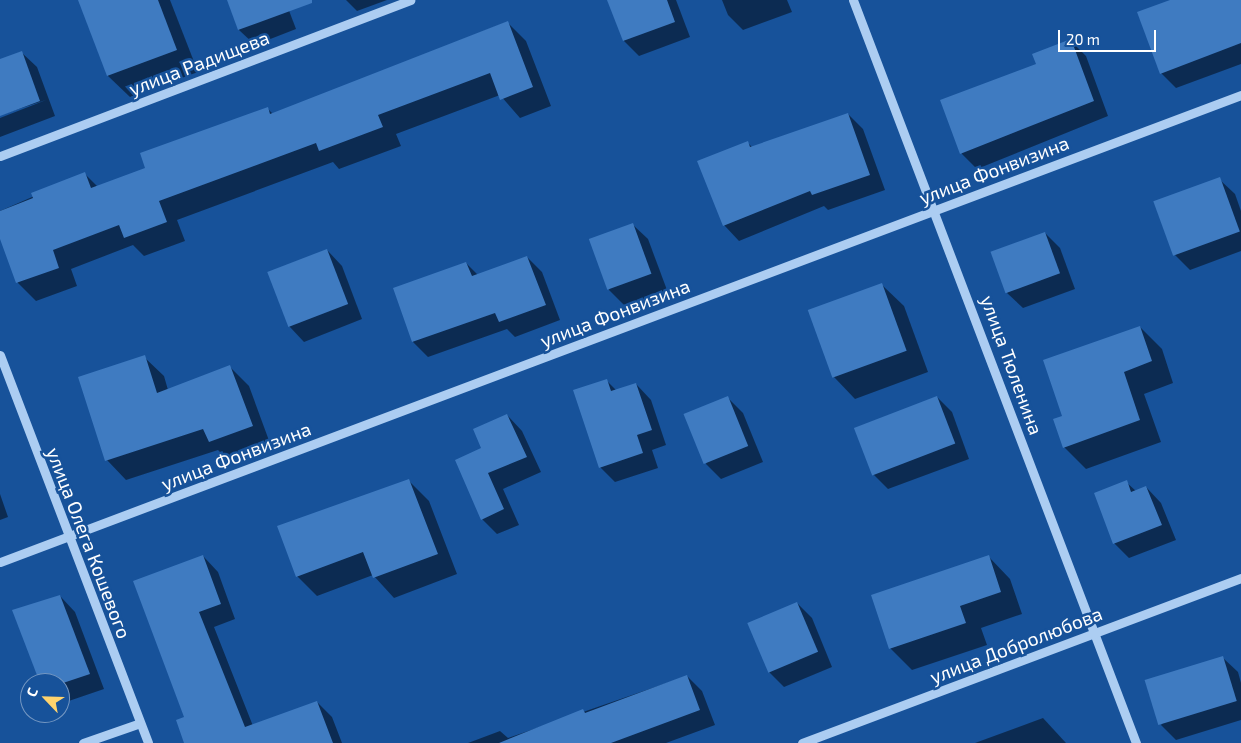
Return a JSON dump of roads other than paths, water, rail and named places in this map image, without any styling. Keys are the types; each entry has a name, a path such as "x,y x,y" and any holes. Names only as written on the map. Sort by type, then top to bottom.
{"street":[{"name":"улица Радищева","path":"0,156 410,0"},
{"name":"улица Тюленина","path":"853,0 936,209 1136,743"},
{"name":"улица Фонвизина","path":"0,562 1241,95"},
{"name":"улица Олега Кошевого","path":"0,355 148,743"},
{"name":"улица Добролюбова","path":"802,743 1241,578"},
{"path":"83,743 140,723"}]}
